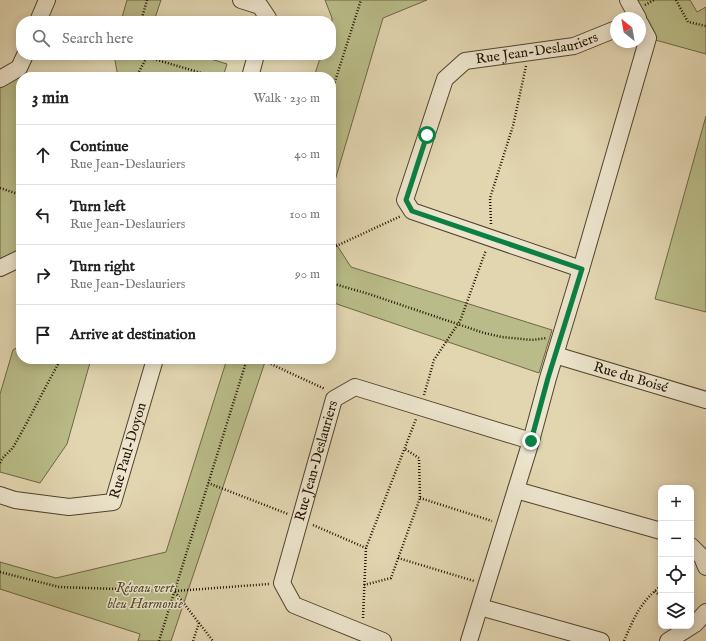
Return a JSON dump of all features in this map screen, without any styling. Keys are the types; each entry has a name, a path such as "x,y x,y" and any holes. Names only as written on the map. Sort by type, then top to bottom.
{"street":[{"path":"40,16 47,0"},
{"path":"241,0 260,6 267,16"},
{"path":"628,0 635,12"},
{"name":"Rue Jean-Deslauriers","path":"412,211 406,200 445,79 465,61 574,46 610,31"},
{"path":"646,34 648,38 646,45"},
{"path":"469,641 531,441 645,48"},
{"path":"251,72 255,60"},
{"path":"0,79 22,67"},
{"path":"412,211 582,269"},
{"path":"0,268 16,260"},
{"name":"Rue du Boisé","path":"555,355 706,400"},
{"name":"Rue Paul-Doyon","path":"0,495 15,500 69,507 113,502 154,364"},
{"name":"Rue Jean-Deslauriers","path":"282,583 334,399 355,388 531,441"},
{"path":"516,490 658,531"},
{"path":"694,549 702,557 706,567"},
{"path":"282,583 294,605 383,641"},
{"path":"480,607 602,641"},
{"path":"668,641 695,624 706,612"}],"path":[{"path":"142,16 147,0"},
{"path":"336,78 361,0"},
{"path":"676,0 688,22 706,26"},
{"path":"490,198 513,126 530,52"},
{"path":"139,72 145,60"},
{"path":"160,60 199,72"},
{"path":"0,188 16,193"},
{"path":"336,246 412,211"},
{"path":"336,284 369,294 484,333 502,337 532,340 549,338"},
{"path":"0,464 2,458 14,447 40,395 58,364"},
{"path":"159,641 245,364"},
{"path":"271,364 340,396"},
{"path":"364,585 391,578 420,498 418,458 405,449"},
{"path":"208,482 300,519 366,548"},
{"path":"420,498 498,523"},
{"path":"398,558 479,582"},
{"path":"0,572 59,587 175,591 282,583"},
{"path":"624,641 638,609 658,588"},
{"path":"175,591 213,641"},
{"path":"655,591 658,594"},
{"path":"193,641 199,623"}],"green space":[{"path":"127,0 161,0 156,16 122,16"},
{"path":"325,0 427,0 383,18 336,177 336,72 316,72 319,60 336,60 336,16 331,16"},
{"path":"628,0 690,0 697,12 706,7 706,54 648,38 646,34 646,12 634,12"},
{"path":"115,60 214,60 227,64 225,72 117,72"},
{"path":"19,68 21,72 16,72 16,260 0,268 0,79"},
{"path":"706,116 706,312 655,299"},
{"path":"336,244 351,267 552,330 539,373 336,304"},
{"path":"16,348 16,364 90,364 67,444 40,483 0,472 0,394 13,350"},
{"name":"Réseau vert bleu Harmonie","path":"225,364 264,364 171,641 138,641 140,634 0,589 0,562 56,578 166,552"}],"route":[{"path":"427,135 406,200 412,211 582,269 562,329 531,441"}]}
